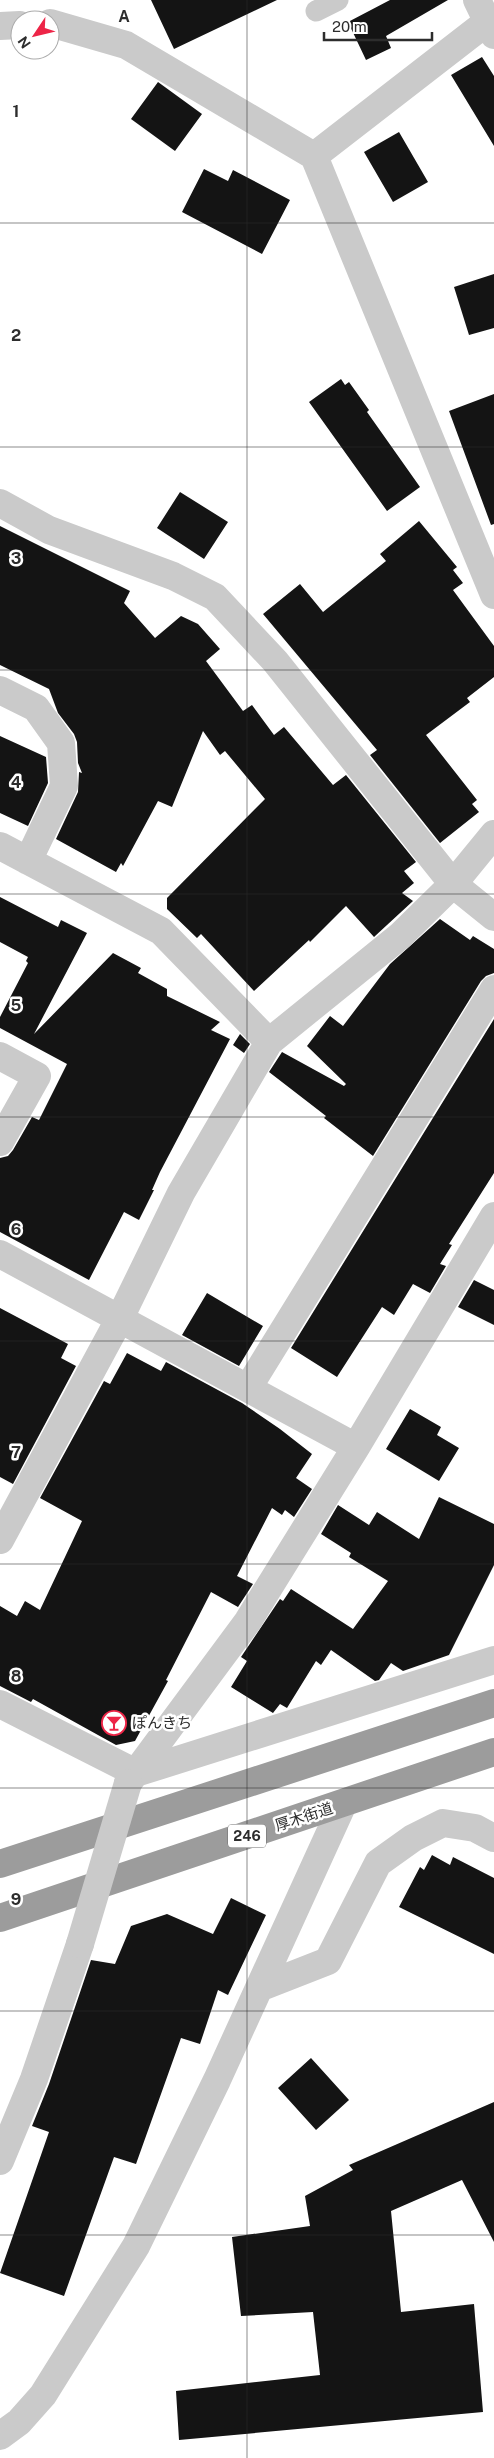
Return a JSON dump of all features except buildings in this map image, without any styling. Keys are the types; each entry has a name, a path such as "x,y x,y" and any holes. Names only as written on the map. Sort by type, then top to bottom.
{"highway":[{"path":"0,1864 494,1703"},
{"name":"厚木街道","path":"0,1918 494,1752"}],"street":[{"path":"314,156 486,19"},
{"path":"60,26 126,45 314,156 494,595"},
{"path":"0,503 49,530 173,576 215,597 275,661 453,884 494,918"},
{"path":"0,690 36,708 61,743 64,786 28,861"},
{"path":"0,1540 120,1318 182,1193 269,1042 400,936 453,884 494,834"},
{"path":"0,846 162,931 269,1042"},
{"path":"248,1388 494,989"},
{"path":"0,1056 37,1076 0,1142"},
{"path":"0,2161 34,2078 80,1944 132,1778 248,1621 356,1447 494,1216"},
{"path":"0,1254 356,1447"},
{"path":"0,1704 132,1778 494,1660"},
{"path":"0,2436 19,2422 43,2395 136,2246 259,1988 343,1804"},
{"path":"259,1988 328,1961 378,1863 414,1838 443,1823 475,1828 494,1838"}],"lane":[{"path":"316,11 338,0"}],"place":[{"name":"ぽんきち","path":"114,1723"}]}
